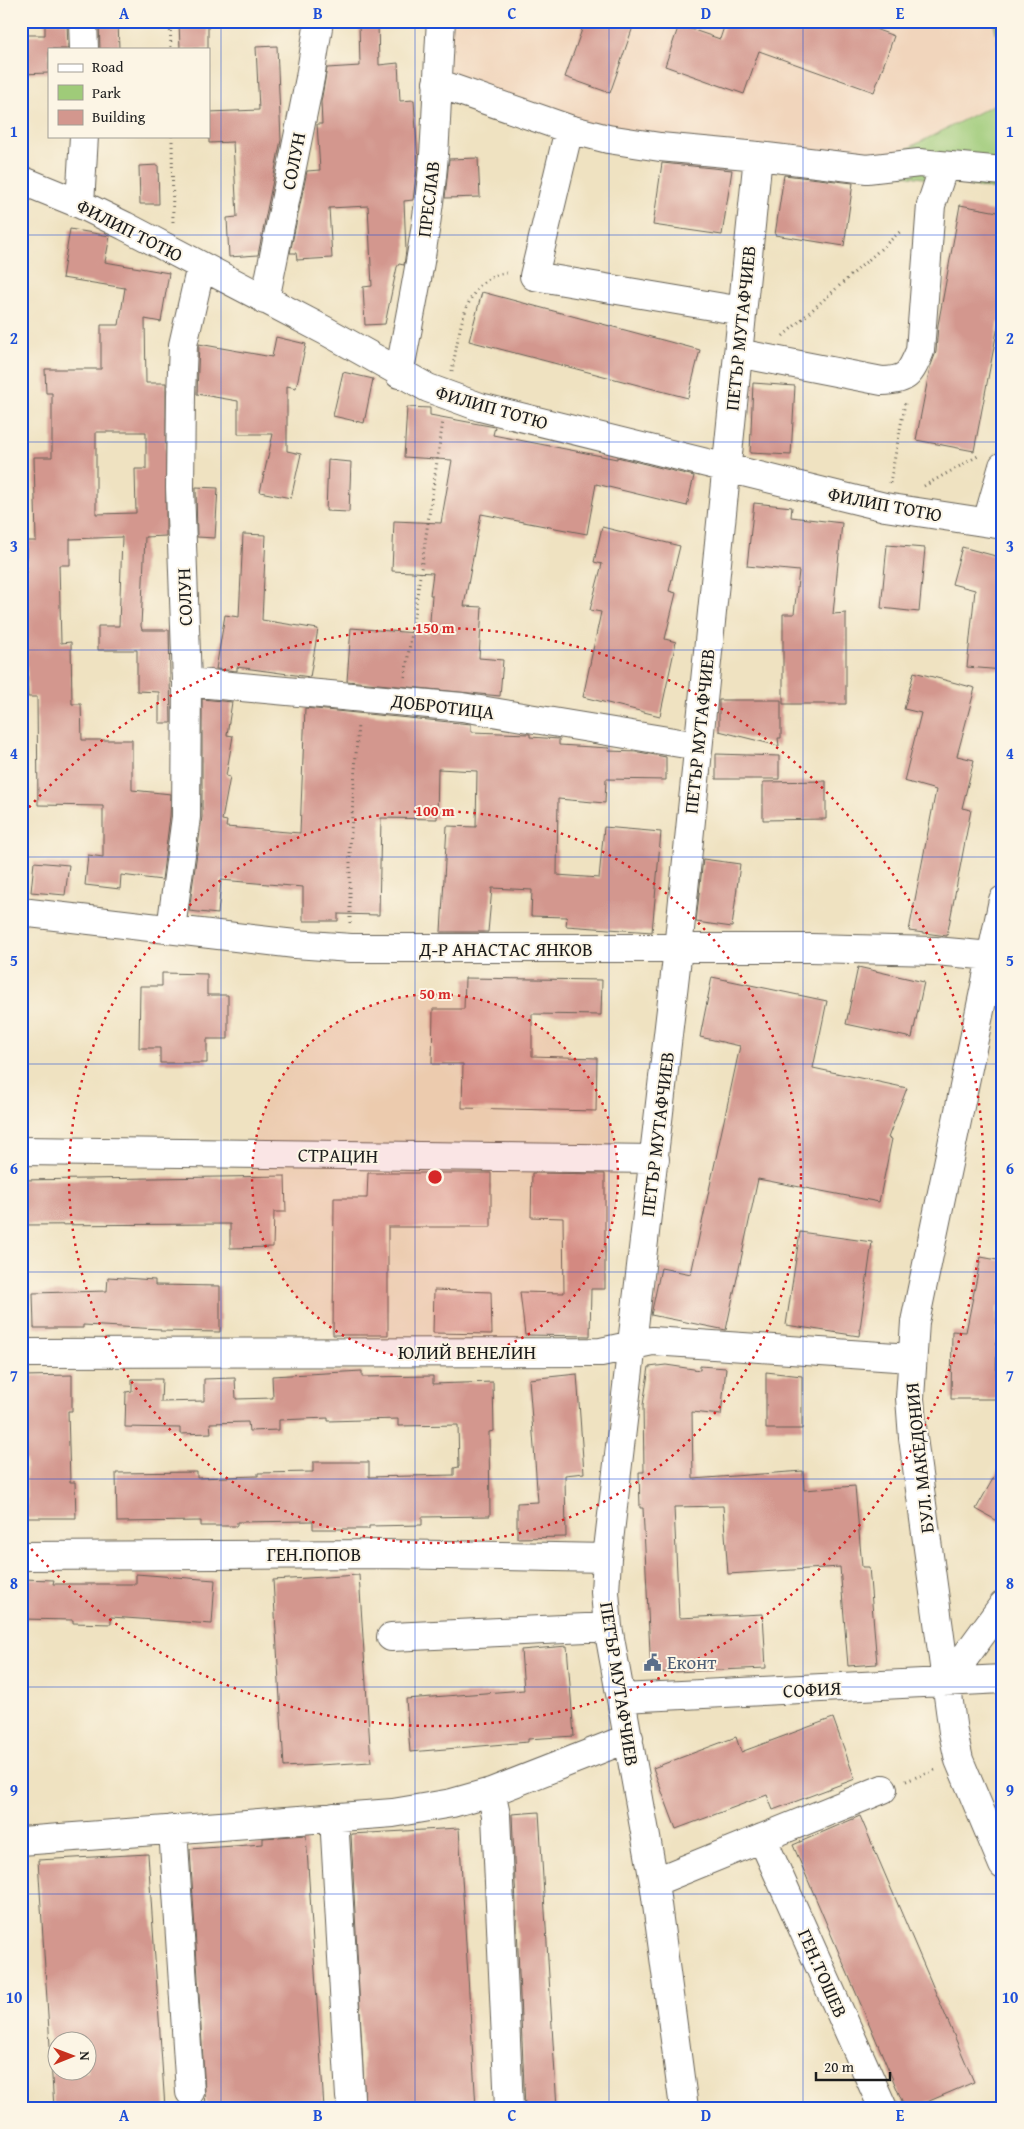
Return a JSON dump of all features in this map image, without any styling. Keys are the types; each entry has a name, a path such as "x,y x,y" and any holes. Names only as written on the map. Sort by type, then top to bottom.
{"street":[{"path":"83,21 84,48"},
{"name":"СОЛУН","path":"265,300 310,78 319,21"},
{"name":"ПРЕСЛАВ","path":"399,374 418,279 434,155 440,21"},
{"path":"437,83 569,129 608,139 660,147 867,169 919,163 1003,171"},
{"path":"569,129 534,276 742,311"},
{"path":"80,204 84,138"},
{"name":"ПЕТЪР МУТАФЧИЕВ","path":"684,2108 654,1882 608,1626 605,1592 607,1558 678,949 725,467 748,355 742,311 758,156"},
{"path":"748,355 882,380 900,380 912,370 920,351 931,205 944,166"},
{"name":"ФИЛИП ТОТЮ","path":"21,180 80,204 173,251 326,331 399,374 447,396 480,407 885,507 995,523"},
{"name":"СОЛУН","path":"171,929 186,817 187,682 180,488 183,345 201,266"},
{"path":"994,459 995,523"},
{"name":"ДОБРОТИЦА","path":"187,682 360,696 462,707 698,746"},
{"name":"БУЛ. МАКЕДОНИЯ","path":"1003,900 997,956 915,1322 911,1358 910,1398 913,1438 946,1683 959,1760 1003,1865"},
{"name":"Д-Р АНАСТАС ЯНКОВ","path":"21,912 294,944 351,948 915,950 997,956"},
{"name":"СТРАЦИН","path":"21,1151 655,1159"},
{"name":"ЮЛИЙ ВЕНЕЛИН","path":"21,1353 601,1352 652,1341 911,1358"},
{"name":"ГЕН.ПОПОВ","path":"21,1556 384,1554 607,1558"},
{"path":"946,1683 1003,1605"},
{"path":"391,1637 608,1626"},
{"name":"СОФИЯ","path":"622,1698 1003,1679"},
{"path":"21,1841 394,1812 452,1803 491,1792 629,1738"},
{"path":"654,1882 883,1789"},
{"path":"491,1792 496,1815 509,2108"},
{"path":"334,1817 350,2097"},
{"path":"173,1829 190,2092"},
{"name":"ГЕН.ТОШЕВ","path":"762,1838 883,2108"}],"path":[{"path":"170,21 171,48"},
{"path":"172,138 173,251"},
{"path":"748,355 931,205"},
{"path":"402,700 447,396 462,318 473,294 487,280 506,273 534,276"},
{"path":"885,507 912,370"},
{"path":"919,488 994,459"},
{"path":"351,948 350,847 360,696"},
{"path":"883,1789 959,1760"}],"shaded area":[{"path":"440,21 994,21 1003,75 1003,100 867,169 660,147 437,83"}],"green space":[{"path":"994,21 1003,21 1003,75"},
{"path":"1003,100 1003,191 867,169"}],"building":[{"path":"99,21 118,21 119,48 100,48"},
{"path":"179,21 208,21 208,48 180,48"},
{"path":"585,21 635,21 610,93 565,77"},
{"path":"726,21 853,21 894,36 874,92 759,51 744,94 665,66 679,25 720,39"},
{"path":"45,22 67,22 68,48 48,48 48,73 21,74 21,35 45,35"},
{"path":"378,22 379,65 398,63 400,101 414,100 418,161 413,200 404,201 406,251 404,265 399,264 397,267 385,324 365,325 363,287 372,286 368,206 329,208 332,258 297,260 296,253 290,253 307,171 320,170 317,124 322,124 321,102 327,68 360,66 359,23"},
{"path":"277,46 281,140 258,255 229,257 227,218 237,217 233,142 209,143 210,112 259,110 256,47"},
{"path":"478,158 480,197 445,198 449,159"},
{"path":"662,163 732,170 722,235 653,225"},
{"path":"158,165 159,204 140,204 139,166"},
{"path":"784,175 853,183 844,246 775,235"},
{"path":"960,205 1003,213 1003,300 974,451 916,440 930,368 936,352 938,325"},
{"path":"70,229 110,236 105,262 169,273 161,322 145,319 146,383 166,383 166,536 145,537 141,626 142,630 169,630 171,723 159,723 159,692 137,691 137,650 98,650 98,626 119,626 122,537 70,539 70,565 59,565 61,643 71,642 72,704 81,704 82,740 132,740 132,790 171,794 162,880 121,875 120,889 85,885 88,855 103,857 103,806 38,805 37,697 28,697 24,573 26,573 26,541 36,541 34,457 52,457 52,393 46,393 45,369 101,369 101,325 119,325 125,288 62,278","holes":["96,432 146,432 146,469 135,469 136,513 96,514"]},
{"path":"482,292 700,350 688,398 469,341"},
{"path":"276,337 306,344 296,388 287,386 287,451 301,454 291,498 260,492 273,434 238,434 238,401 197,394 199,344 272,357"},
{"path":"343,372 373,379 364,423 333,416"},
{"path":"753,383 795,386 791,455 750,453"},
{"path":"407,407 430,408 430,415 495,427 493,435 617,459 617,457 694,476 687,506 596,484 587,534 481,514 464,606 482,607 479,658 503,660 500,696 347,681 351,628 429,634 432,595 430,595 433,573 392,571 394,521 441,523 452,460 404,457"},
{"path":"328,460 351,462 349,512 326,511"},
{"path":"196,487 218,488 215,538 197,537"},
{"path":"754,503 792,507 791,517 842,523 833,614 846,613 846,704 783,704 783,614 794,614 799,571 747,566"},
{"path":"602,527 680,546 669,591 676,593 665,639 676,642 660,716 583,697 601,612 590,610 602,564 594,562"},
{"path":"243,534 266,535 262,620 318,629 310,677 237,667 237,671 216,669 225,615 239,617"},
{"path":"887,545 925,548 919,612 881,608"},
{"path":"962,547 1003,558 1003,670 967,667 975,590 952,584"},
{"path":"914,672 975,688 957,756 974,760 962,808 971,810 947,936 909,931 936,790 904,781 921,713 904,709"},
{"path":"202,699 232,702 227,735 233,736 226,776 230,777 222,820 227,821 226,827 300,833 305,708 471,724 471,732 530,734 530,737 559,739 559,745 609,748 608,751 639,752 666,757 666,780 606,779 605,803 558,799 557,875 599,878 604,827 661,832 652,932 566,926 567,917 531,916 532,890 492,888 488,932 441,932 447,826 476,827 477,771 438,769 437,819 381,818 379,915 338,914 338,921 303,921 303,887 221,880 218,914 189,911 202,817"},
{"path":"719,700 781,700 781,738 778,738 779,746 719,731"},
{"path":"716,754 779,756 779,779 716,779"},
{"path":"826,781 826,819 763,820 763,782"},
{"path":"703,859 740,864 732,927 696,922"},
{"path":"34,862 69,865 65,895 31,892"},
{"path":"858,967 924,982 912,1038 846,1024"},
{"path":"162,973 207,974 207,995 228,995 228,1039 207,1039 207,1063 160,1063 160,1048 139,1048 140,986 162,986"},
{"path":"712,977 827,1001 813,1068 907,1088 888,1138 892,1139 879,1202 758,1179 726,1330 651,1315 661,1268 691,1274 740,1046 700,1037"},
{"path":"465,978 602,980 601,1015 532,1014 532,1056 597,1058 596,1111 462,1108 463,1064 432,1064 433,1009 464,1009"},
{"path":"368,1173 491,1173 491,1227 388,1227 388,1335 333,1335 334,1198 367,1198"},
{"path":"532,1173 605,1174 605,1289 591,1289 590,1336 525,1335 520,1292 564,1293 563,1218 531,1217"},
{"path":"285,1176 286,1212 274,1212 273,1247 230,1248 230,1224 21,1225 21,1180"},
{"path":"800,1232 872,1242 859,1336 786,1325"},
{"path":"981,1257 1003,1261 1003,1307 997,1306 996,1399 951,1399 952,1331 966,1332"},
{"path":"108,1277 155,1280 155,1285 220,1286 220,1332 160,1331 160,1329 83,1325 83,1328 34,1328 33,1293 107,1291"},
{"path":"434,1290 491,1292 492,1334 433,1333"},
{"path":"666,1365 700,1370 700,1366 726,1368 721,1415 692,1412 693,1479 803,1471 804,1490 855,1486 862,1567 869,1567 877,1664 848,1666 840,1567 728,1574 723,1506 674,1507 679,1618 763,1614 766,1668 651,1673 643,1508 640,1508 639,1472 644,1472 643,1405 649,1367"},
{"path":"362,1371 362,1377 433,1376 433,1384 493,1382 494,1431 489,1432 490,1516 422,1517 422,1525 369,1526 369,1529 313,1529 313,1521 237,1522 237,1526 201,1526 201,1521 117,1522 116,1473 197,1472 197,1478 258,1476 258,1473 313,1472 313,1462 369,1462 369,1477 454,1475 454,1468 459,1467 458,1425 398,1426 398,1419 328,1421 328,1418 279,1420 279,1430 249,1431 248,1422 210,1423 211,1433 180,1434 180,1428 125,1427 126,1392 132,1391 132,1379 162,1379 161,1402 204,1401 204,1379 235,1378 236,1399 273,1398 272,1376"},
{"path":"766,1372 802,1376 802,1429 766,1429"},
{"path":"577,1374 584,1473 565,1475 566,1537 517,1538 517,1503 538,1502 529,1379"},
{"path":"72,1375 72,1411 68,1411 70,1482 75,1482 76,1518 27,1518 26,1460 21,1460 23,1376"},
{"path":"1003,1461 1003,1524 976,1509"},
{"path":"136,1574 215,1580 212,1624 111,1617 111,1624 73,1623 73,1620 21,1619 21,1579 54,1580 53,1584 136,1584"},
{"path":"359,1575 371,1762 284,1767 273,1580"},
{"path":"567,1646 574,1736 528,1739 528,1742 410,1752 406,1699 524,1690 521,1650"},
{"path":"833,1718 855,1779 773,1810 767,1795 676,1829 653,1768 736,1737 741,1752"},
{"path":"539,1812 557,2108 525,2108 512,1814"},
{"path":"860,1816 974,2082 913,2108 905,2108 793,1845"},
{"path":"459,1828 476,2108 365,2108 351,1834"},
{"path":"306,1835 324,2108 206,2108 190,1849 263,1844 263,1838"},
{"path":"148,1854 165,2108 54,2108 52,2082 98,2082 98,2032 49,2032 38,1860"}],"place":[{"name":"Еконт","path":"653,1662"}]}
